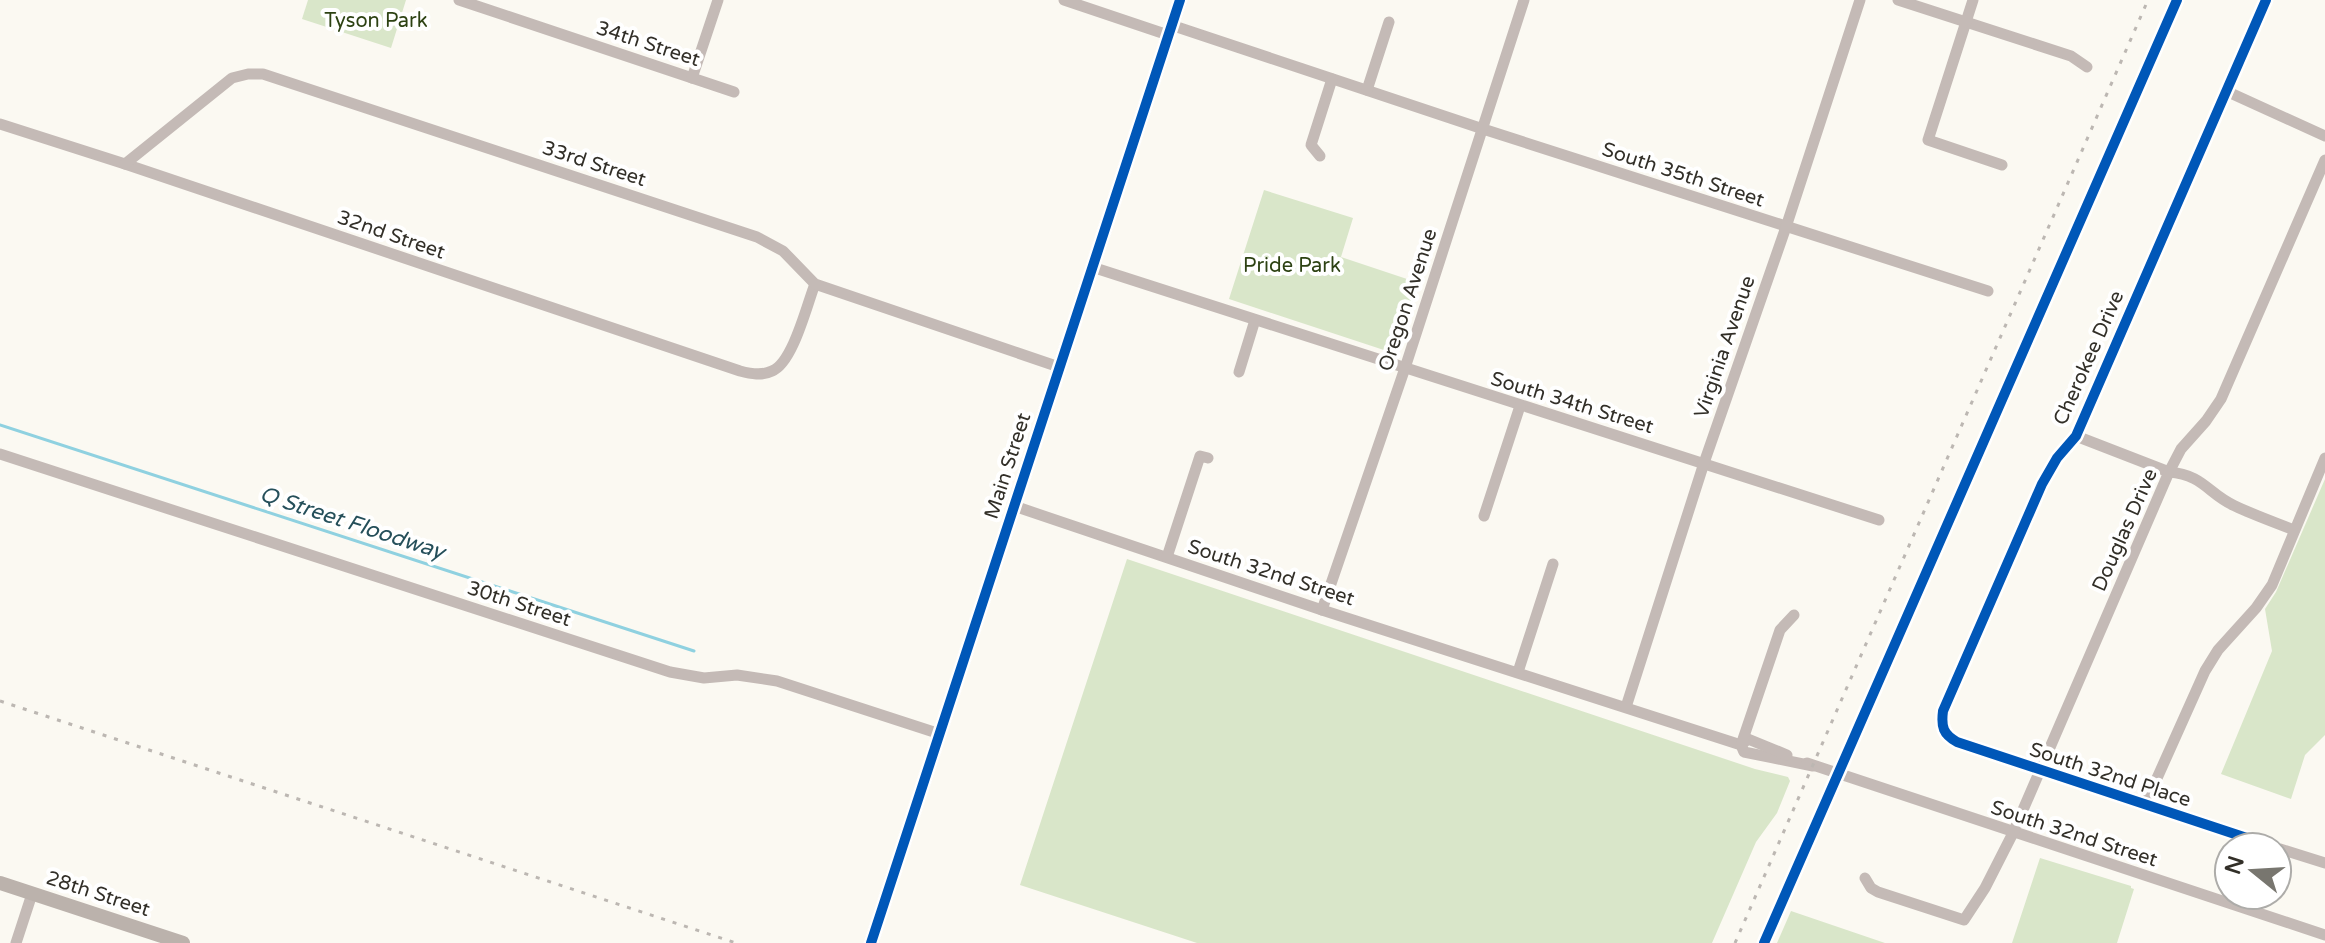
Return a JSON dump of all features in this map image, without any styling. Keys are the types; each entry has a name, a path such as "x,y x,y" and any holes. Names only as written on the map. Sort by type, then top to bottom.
{"main road":[{"name":"Main Street","path":"871,943 1180,0"},
{"name":"28th Street","path":"0,883 177,942"}],"street":[{"name":"34th Street","path":"459,0 734,92"},
{"path":"692,78 718,0"},
{"name":"South 35th Street","path":"1064,0 1367,90 1988,291"},
{"name":"Oregon Avenue","path":"1322,610 1405,368 1524,0"},
{"name":"Virginia Avenue","path":"1626,707 1704,463 1860,0"},
{"path":"1898,0 2071,56 2087,67"},
{"path":"1973,0 1928,140 2002,165"},
{"name":"Cherokee Drive","path":"1941,727 1943,711 2042,484 2057,458 2076,436 2266,0"},
{"path":"1367,90 1389,22"},
{"name":"33rd Street","path":"125,164 232,78 263,74 757,237 783,251 815,284 1059,367"},
{"path":"1320,156 1311,145 1332,79"},
{"path":"2226,91 2325,136"},
{"name":"32nd Street","path":"0,124 756,375 772,372 783,363 815,284"},
{"name":"Douglas Drive","path":"1865,878 1871,888 1878,892 1964,920 1985,888 2013,833 2169,472 2181,449 2221,399 2325,160"},
{"name":"South 34th Street","path":"1092,267 1879,520"},
{"path":"1239,372 1255,320"},
{"path":"1484,516 1520,406"},
{"path":"2076,436 2169,472 2183,473 2199,480 2232,505 2294,530"},
{"name":"30th Street","path":"0,454 670,672 704,678 737,675 777,681 940,734"},
{"path":"1167,557 1200,456 1208,458"},
{"path":"2145,805 2205,671 2218,650 2272,585 2325,458"},
{"name":"South 32nd Street","path":"1014,506 1322,610 1741,745 1744,752 1813,766 2325,935"},
{"path":"1518,672 1553,564"},
{"path":"1741,745 1780,630 1794,615"},
{"name":"South 32nd Place","path":"1941,727 1947,736 1957,742 2224,831"},
{"name":"South 32nd Place","path":"2293,852 2324,860"},
{"path":"16,943 32,894"}],"green space":[{"name":"Tyson Park","path":"308,0 406,0 391,48 302,19"},
{"name":"Pride Park","path":"1264,190 1353,218 1341,257 1419,283 1396,354 1229,299"},
{"path":"2325,479 2325,735 2305,755 2291,799 2221,774 2272,651 2265,609 2276,592"},
{"path":"1127,559 1755,769 1788,777 1790,781 1777,813 1756,842 1712,943 1197,943 1020,885"},
{"path":"2040,858 2134,889 2117,943 2012,943"},
{"path":"1791,911 1885,943 1777,943"}],"waterway":[{"name":"Q Street Floodway","path":"0,425 694,651"}],"railway":[{"path":"1735,943 2148,0"},
{"path":"0,701 736,943"}],"cycle path":[{"path":"871,943 1180,0"},
{"path":"1764,943 2177,0"},
{"path":"2226,831 1957,742 1946,733 1942,721 1943,711 2042,484 2057,458 2076,436 2266,0"}]}
